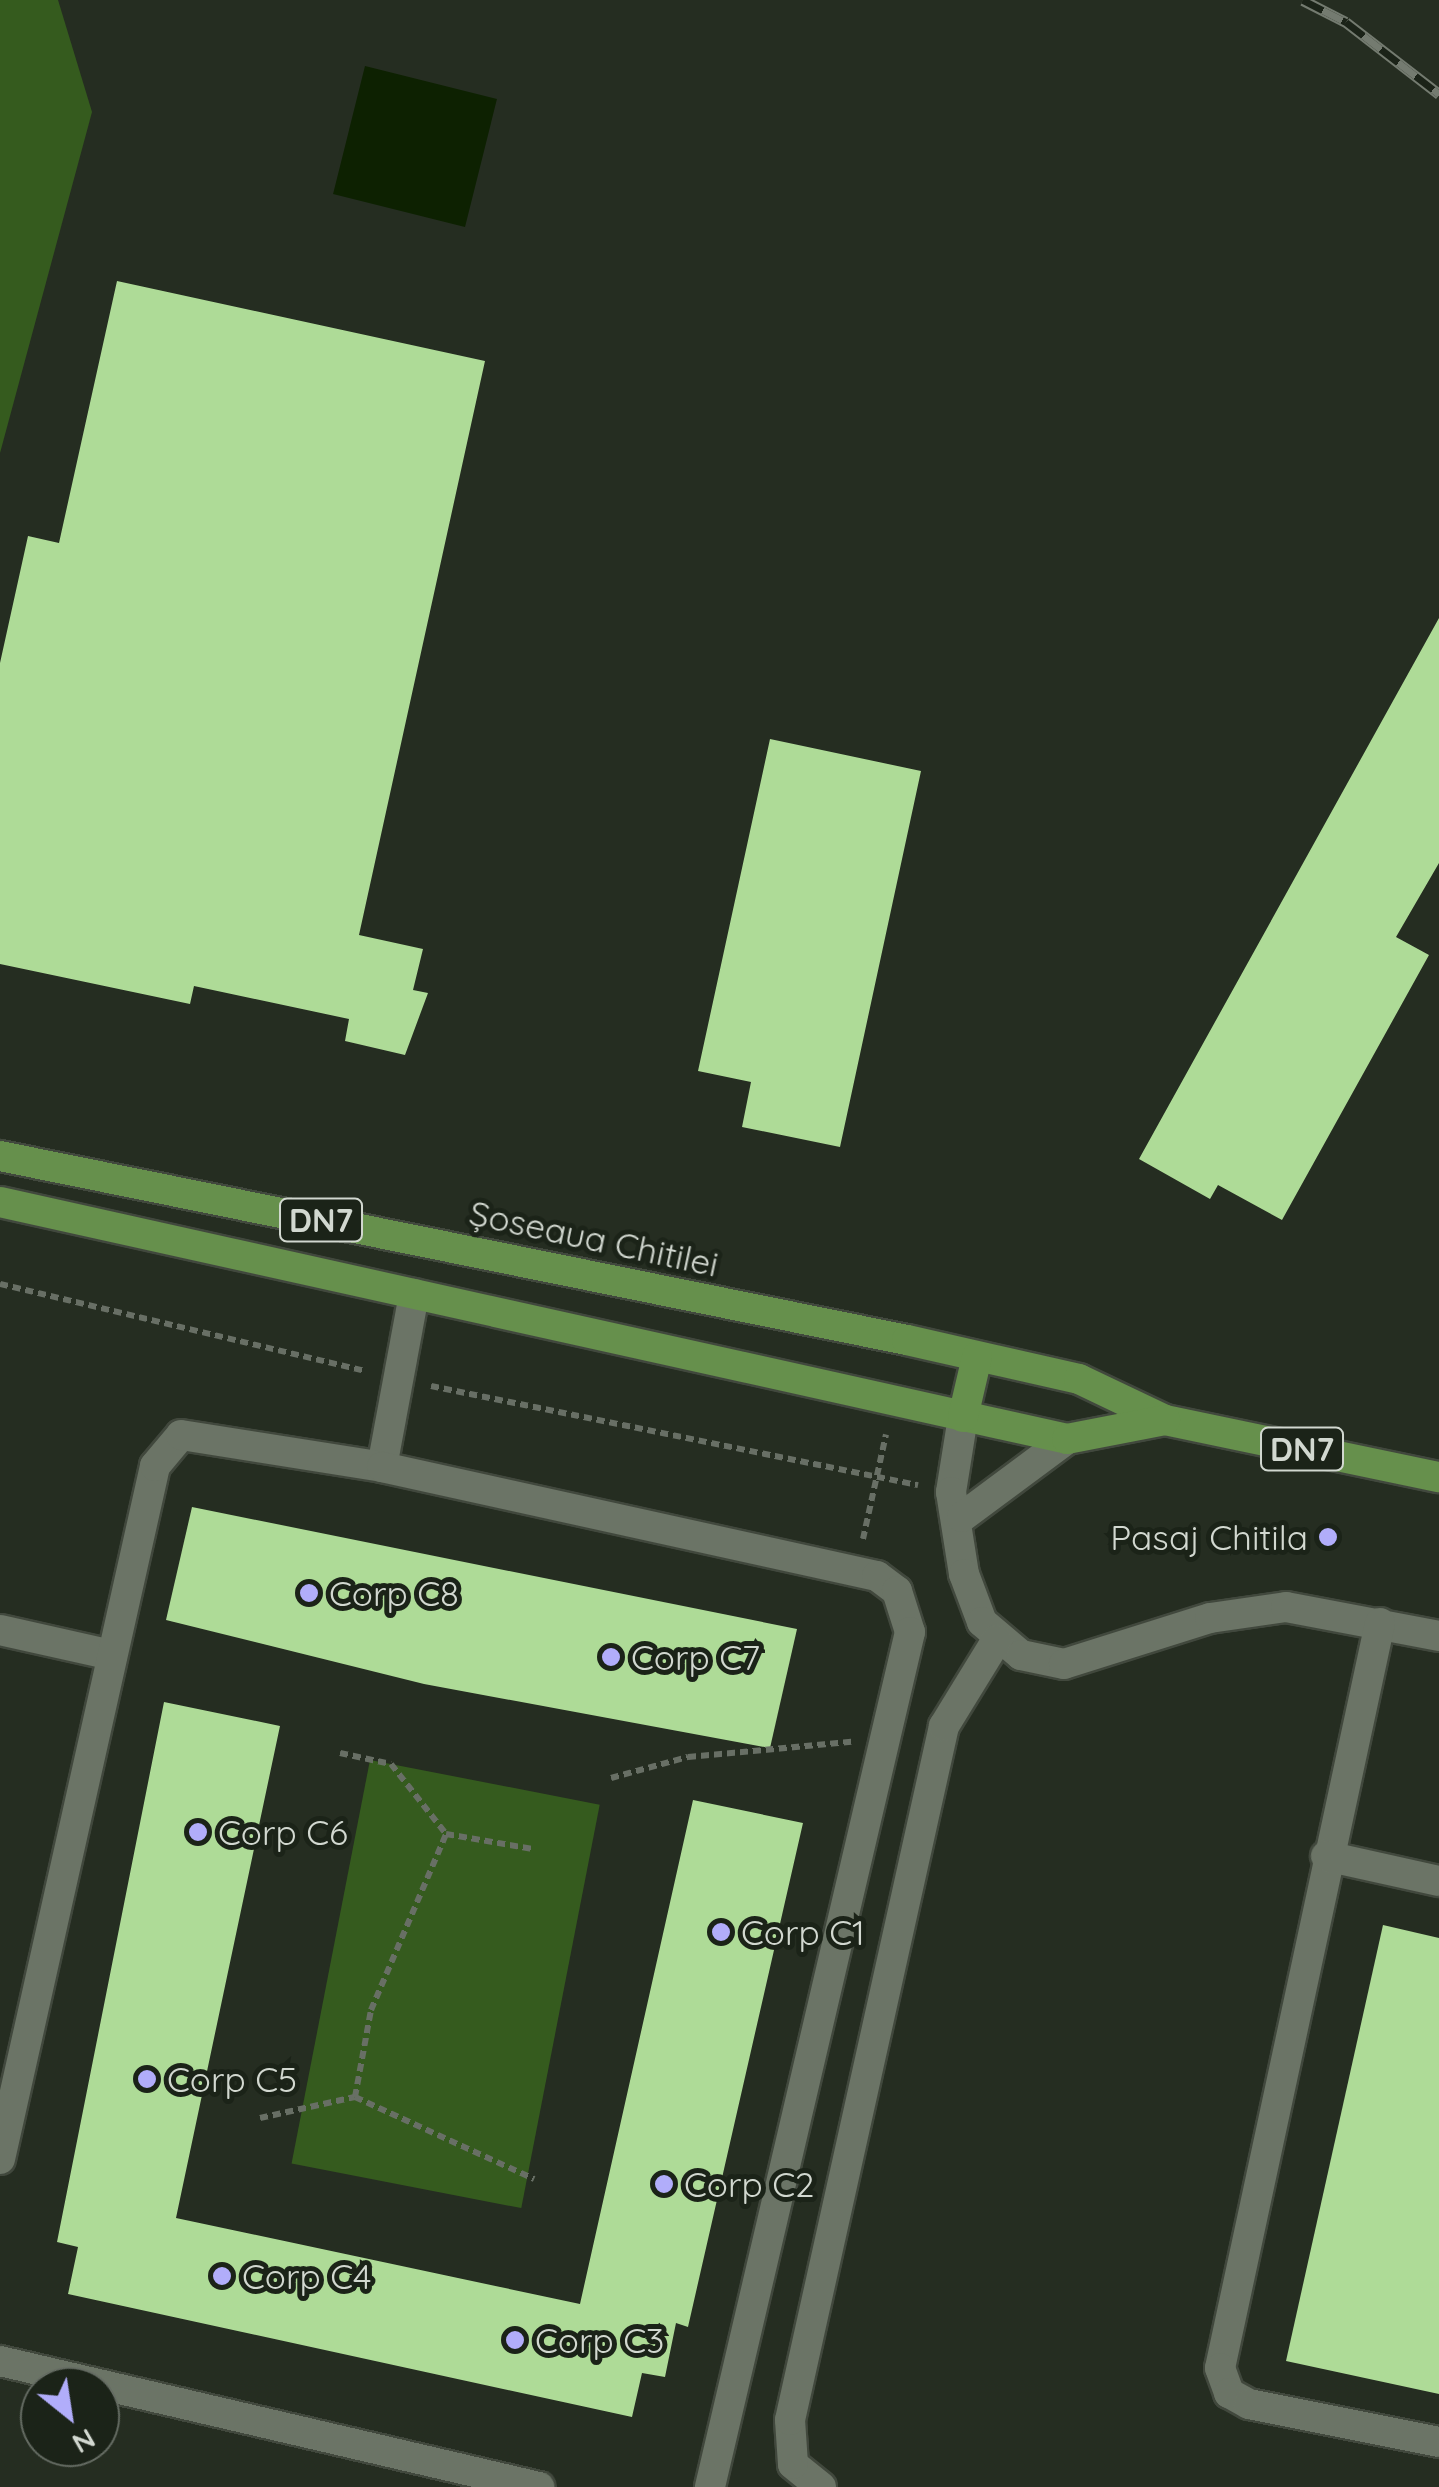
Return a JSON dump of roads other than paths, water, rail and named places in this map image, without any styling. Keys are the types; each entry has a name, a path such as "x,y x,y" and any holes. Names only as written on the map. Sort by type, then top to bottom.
{"main road":[{"name":"Șoseaua Chitilei","path":"0,1156 976,1357 1079,1380 1165,1420 1439,1476"},
{"name":"Șoseaua Chitilei","path":"0,1202 1068,1439 1165,1420"},
{"path":"964,1418 976,1357"}],"street":[{"path":"382,1467 414,1294"},
{"path":"964,1418 951,1492 962,1517 964,1574 997,1640 1064,1664 1244,1610 1286,1607 1439,1636"},
{"path":"0,2159 155,1466 181,1435 382,1467 857,1570 897,1592 908,1614 888,1735 710,2487"},
{"path":"962,1517 1068,1439"},
{"path":"1380,1623 1326,1856 1220,2368 1229,2393 1249,2404 1439,2442"},
{"path":"0,1630 112,1655"},
{"path":"821,2487 793,2464 790,2420 944,1726 997,1640"},
{"path":"1326,1856 1439,1882"},
{"path":"0,2361 539,2487"}],"railway":[{"path":"1303,0 1346,22 1439,94"}],"place":[{"name":"Pasaj Chitila","path":"1328,1537"},
{"name":"Corp C8","path":"309,1593"},
{"name":"Corp C7","path":"611,1657"},
{"name":"Corp C6","path":"198,1832"},
{"name":"Corp C1","path":"721,1932"},
{"name":"Corp C5","path":"147,2079"},
{"name":"Corp C2","path":"664,2184"},
{"name":"Corp C4","path":"222,2276"},
{"name":"Corp C3","path":"515,2340"}]}
